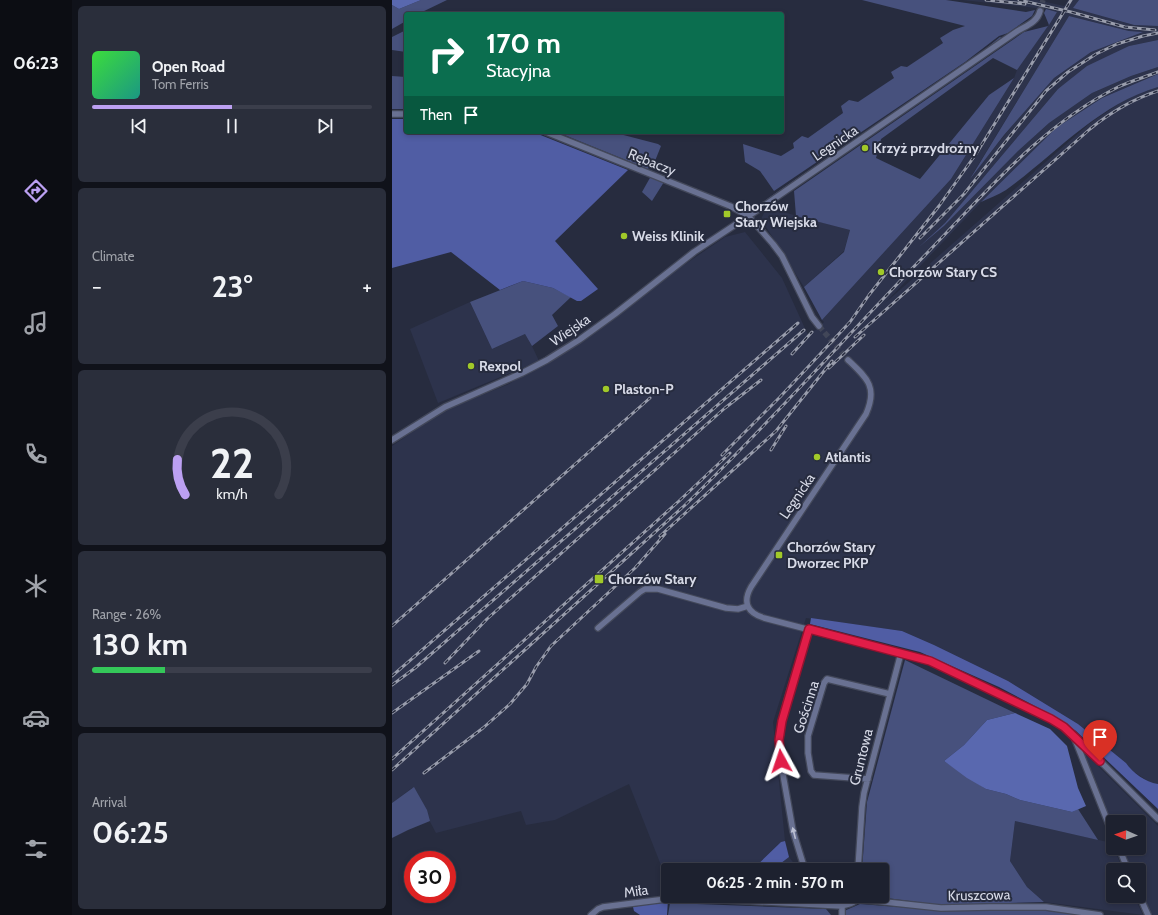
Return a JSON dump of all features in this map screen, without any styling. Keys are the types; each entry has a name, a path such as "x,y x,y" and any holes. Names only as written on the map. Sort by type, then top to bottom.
{"street":[{"name":"Legnicka","path":"748,217 1016,32 1035,21 1038,18 1040,11"},
{"path":"392,114 404,114"},
{"name":"Rębaczy","path":"551,134 730,206 748,217"},
{"path":"748,217 782,256 812,317 819,326"},
{"name":"Wiejska","path":"392,440 451,404 522,373 554,356 615,314 694,252 748,217"},
{"name":"Legnicka","path":"748,606 746,598 751,587 866,414 872,394 869,383 848,360"},
{"path":"598,628 640,592 646,589 658,589 731,609 738,609 748,606 752,613 759,616 930,661 1051,719 1064,727 1074,735 1158,819"},
{"path":"803,863 797,845 789,808 779,740 782,721 809,629"},
{"name":"Gruntowa","path":"858,863 862,807 901,653"},
{"name":"Gościnna","path":"868,780 814,774 811,771 808,753 808,736 824,684 827,679 890,694"},
{"path":"1074,735 1106,817"},
{"name":"Miła","path":"591,915 602,907 674,898 842,906"},
{"name":"Kruszcowa","path":"889,901 941,908 1046,907 1100,915"},
{"path":"842,915 842,906 853,903"},
{"path":"1143,903 1148,915"}],"shaded area":[{"path":"392,0 421,0 399,9 392,5"},
{"path":"421,0 447,0 422,12 404,12 404,22 392,29 392,5 399,9"},
{"path":"862,0 946,0 1026,12 1035,10 1032,16 1008,33 999,36 965,62 774,191 760,171 745,162 743,144 781,156 794,148 793,143 802,136 808,138 843,113 841,106 849,100 858,102 894,78 891,72 901,66 907,67 943,43 940,38 953,30 965,26"},
{"path":"962,0 1037,0 1064,6 1068,0 1079,0 1074,8 1133,25 1158,26 1158,40 1129,46 1058,89 945,223 925,242 944,226 1018,151 1049,123 1092,93 1131,76 1158,67 1158,74 1102,98 1056,128 981,202 885,303 1089,124 1120,103 1139,93 1158,87 1158,784 1151,783 1131,770 1126,763 1078,724 1008,681 934,645 902,631 806,618 773,722 785,841 781,842 759,863 661,863 661,865 629,784 555,820 526,825 521,811 436,833 412,788 392,803 392,446 443,411 509,384 725,237 745,232 782,278 808,335 816,330 824,322 822,320 951,179 1014,78 1017,70 1057,12 1046,9","holes":["1069,16 1129,31 1142,32 1091,52 1054,78 1035,98 972,175"]},
{"path":"1079,0 1158,0 1158,26 1134,25 1073,8"},
{"path":"1046,9 1057,12 1049,25 1044,13"},
{"path":"1069,16 1129,31 1143,32 1091,52 1054,78 1004,135 970,179"},
{"path":"1048,26 1017,70 993,58 881,139 876,158 920,179 989,95 1014,78 951,179 822,320 804,287 844,252 850,230 796,216 794,191 1024,32"},
{"path":"404,31 404,52 392,50 392,37"},
{"path":"1000,37 1003,39 884,122 766,201 978,55"},
{"path":"1158,40 1158,67 1131,76 1092,93 1049,123 1018,151 944,226 919,247 945,223 1058,89 1087,66 1129,46"},
{"path":"1158,74 1158,87 1136,95 1096,118 1006,190 981,202 1056,128 1102,98"},
{"path":"392,76 404,77 404,109 392,109"},
{"path":"392,119 404,119 404,134 538,134 628,170 555,241 598,289 581,301 577,301 553,288 523,281 500,290 451,252 392,268"},
{"path":"562,134 620,134 658,144 661,146 655,161 648,169"},
{"path":"651,176 664,182 652,201 642,192"},
{"path":"768,208 850,230 844,251 804,287 761,219"},
{"path":"523,281 553,288 571,297 552,315 558,326 532,346 525,334 492,349 470,302"},
{"path":"470,302 492,349 525,334 539,361 438,403 410,329"},
{"path":"811,618 902,631 1008,681 1078,724 1140,776 1148,781 1158,784 1158,809 1076,731 1052,715 999,687 920,652 810,624"},
{"path":"905,660 1015,713 987,720 964,745 944,761 986,789 1006,794 1020,800 1072,812 1078,809 1098,840 1015,821 1010,861 1027,887 1044,902 940,905 889,898 889,863 863,863 867,802"},
{"path":"1015,713 1050,729 1067,746 1078,788 1086,806 1072,812 1020,800 1006,794 986,789 967,778 944,761 964,745 987,720"},
{"path":"1086,754 1158,826 1158,915 1153,915 1150,913 1146,903 1146,863 1129,863 1126,855 1146,855 1146,815 1109,815 1083,755"},
{"path":"414,787 427,810 430,821 392,838 392,803"},
{"path":"1015,821 1106,842 1106,855 1117,855 1120,863 1106,863 1106,903 1137,903 1143,915 1044,902 1027,887 1010,861"},
{"path":"785,841 789,857 781,863 759,863 781,842"},
{"path":"789,857 794,863 781,863"},
{"path":"661,901 661,903 668,903 667,915 640,915 634,911 633,907"},
{"path":"670,903 826,909 831,915 668,915"},
{"path":"860,904 938,910 1019,908 1077,915 844,915 844,911"}],"tunnel":[{"path":"1040,11 1043,0"},
{"path":"819,326 848,360"}],"railway":[{"path":"986,0 1025,4"},
{"path":"1019,0 1071,12 1125,27 1155,30"},
{"path":"722,455 780,397 850,322 869,295 939,206 976,154 1071,0"},
{"path":"920,238 964,194 1046,91 1068,72 1096,54 1117,44 1158,33"},
{"path":"392,770 684,506 716,475 995,182 1040,139 1090,102 1118,87 1158,72"},
{"path":"855,337 1090,129 1122,107 1158,91"},
{"path":"392,676 798,323"},
{"path":"392,685 415,668 804,330"},
{"path":"792,354 812,332"},
{"path":"829,368 864,335"},
{"path":"660,536 776,431 832,361"},
{"path":"445,663 487,619 725,408 761,380"},
{"path":"392,626 650,398"},
{"path":"771,450 786,426"},
{"path":"392,759 679,501 730,453"},
{"path":"424,773 483,728 510,704 527,684 536,667 551,646 635,568 665,534"},
{"path":"392,713 479,651"}],"place":[{"name":"Krzyż przydrożny","path":"865,148"},
{"name":"Chorzów Stary Wiejska","path":"727,214"},
{"name":"Weiss Klinik","path":"624,236"},
{"name":"Chorzów Stary CS","path":"881,272"},
{"name":"Rexpol","path":"471,366"},
{"name":"Plaston-P","path":"606,389"},
{"name":"Atlantis","path":"817,457"},
{"name":"Chorzów Stary Dworzec PKP","path":"779,555"},
{"name":"Chorzów Stary","path":"599,579"}],"route":[{"path":"781,761 779,740 780,730 809,629 930,661 1051,719 1074,735 1100,761"}]}
